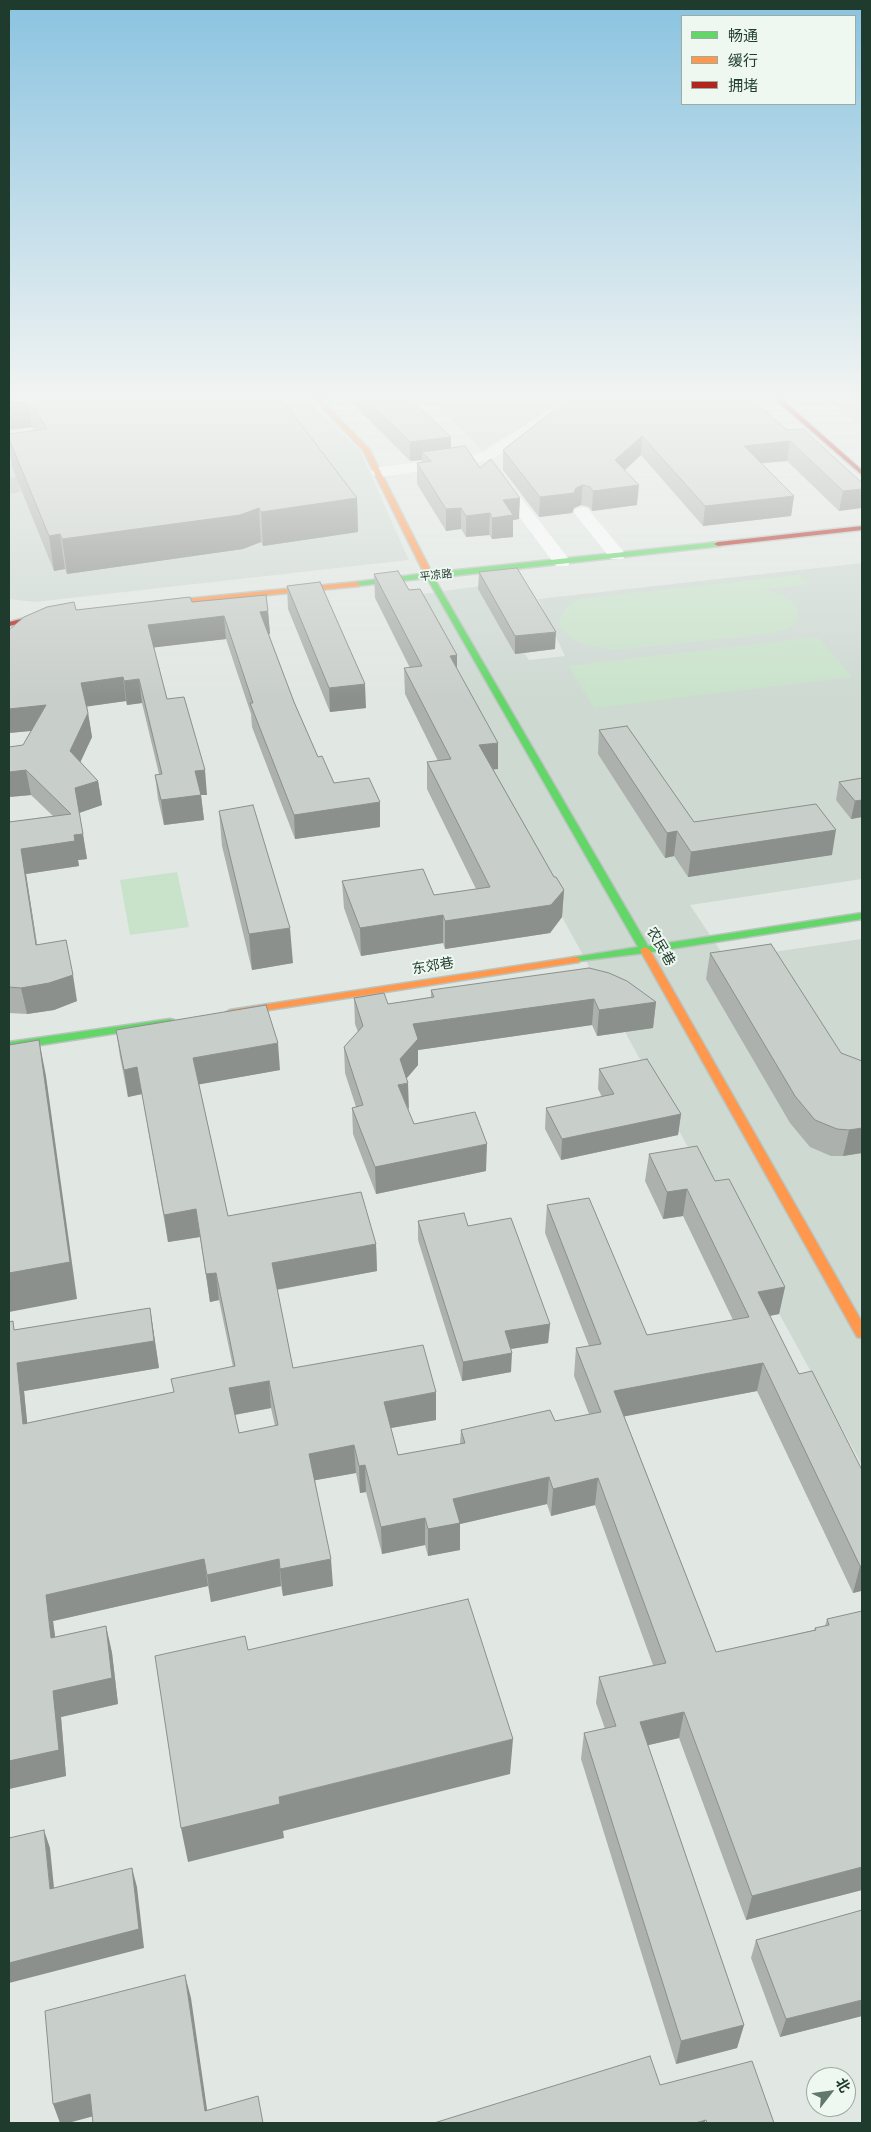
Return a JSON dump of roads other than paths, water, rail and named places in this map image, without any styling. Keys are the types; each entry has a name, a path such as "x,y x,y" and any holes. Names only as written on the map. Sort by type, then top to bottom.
{"street":[{"name":"农民巷","path":"393,500 430,577 645,950 862,1333"},
{"path":"516,500 562,562"},
{"path":"582,512 617,555"},
{"name":"平凉路","path":"144,605 430,577 862,528"},
{"path":"9,618 50,615 9,624"},
{"name":"东郊巷","path":"214,1015 862,916"},
{"path":"9,1046 185,1020"}]}
